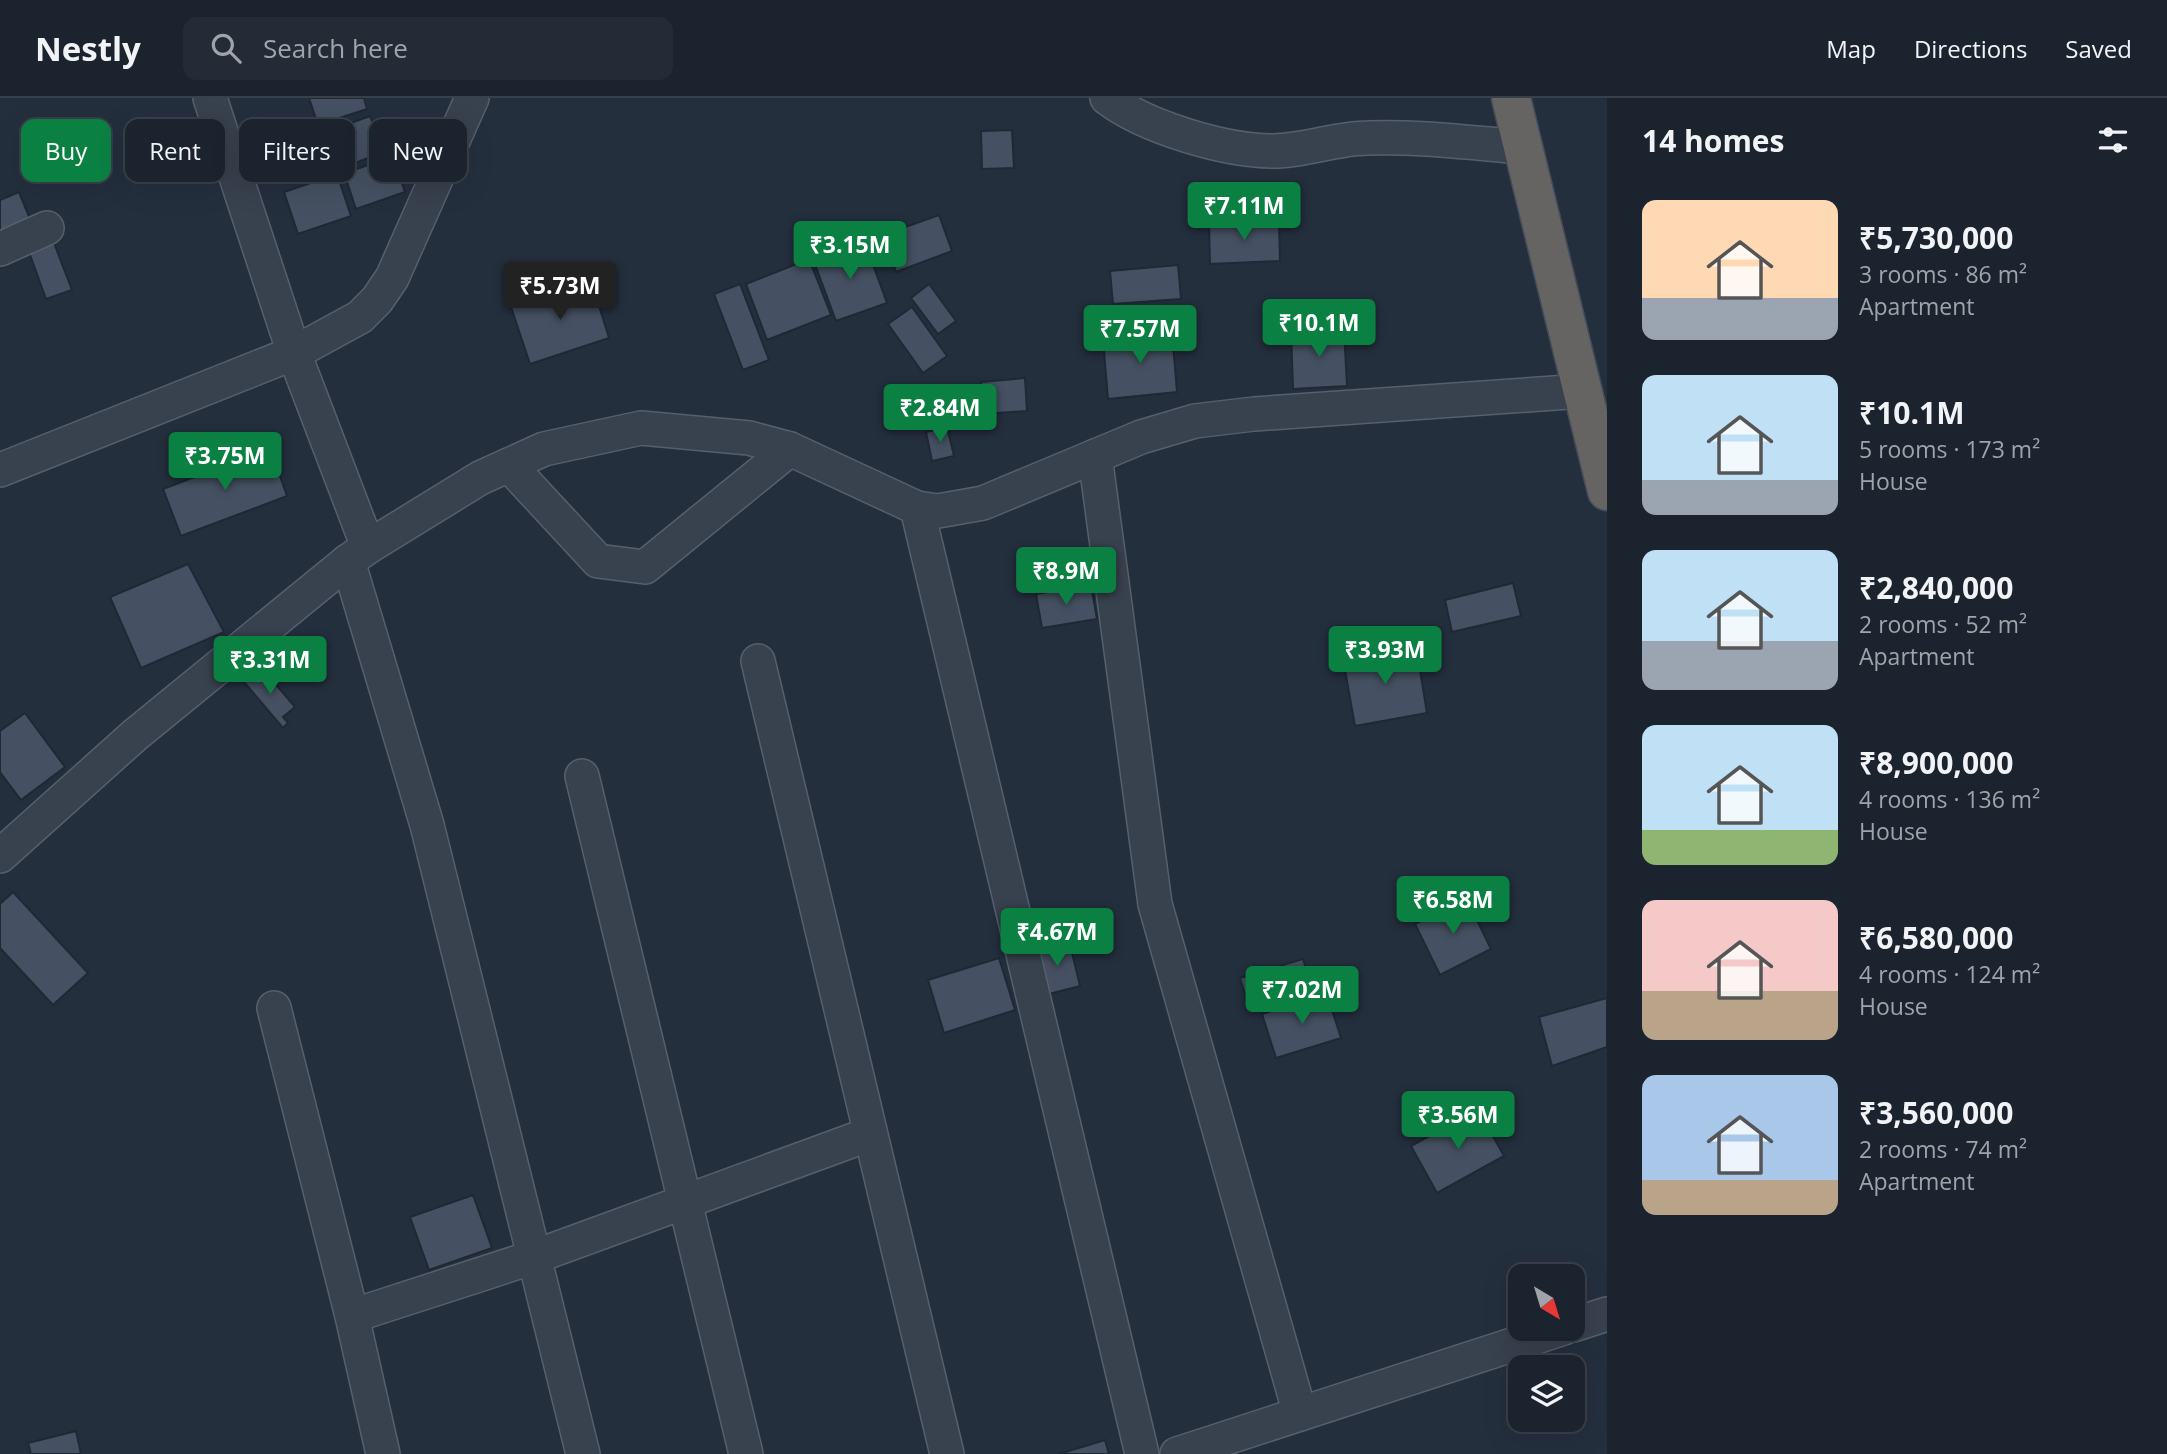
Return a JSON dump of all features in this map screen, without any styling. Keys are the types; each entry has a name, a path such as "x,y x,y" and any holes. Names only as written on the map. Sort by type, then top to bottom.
{"highway":[{"path":"1511,98 1607,491"}],"street":[{"path":"210,98 358,554 583,1454"},
{"path":"0,470 294,353 360,317 377,300 392,278 472,98"},
{"path":"1107,98 1164,129 1243,148 1274,151 1365,138 1523,147"},
{"path":"0,248 47,229"},
{"path":"0,856 135,734 358,554 480,478 544,449 640,428 749,438 790,449 917,508 938,511 983,503 1141,437 1195,421 1254,414 1583,391"},
{"path":"509,465 598,561 645,567 790,449"},
{"path":"1095,456 1155,904 1300,1414"},
{"path":"917,508 1142,1454"},
{"path":"758,661 947,1454"},
{"path":"582,776 746,1454"},
{"path":"274,1008 352,1316 383,1454"},
{"path":"352,1316 534,1256 870,1133"},
{"path":"1586,1321 1607,1314"},
{"path":"1177,1454 1524,1341"}],"building":[{"path":"309,98 364,98 367,109 336,119 316,119"},
{"path":"370,116 371,119 369,119 369,158 355,163 355,122"},
{"path":"1012,130 1014,168 982,169 981,131"},
{"path":"369,165 369,182 402,182 405,192 356,209 347,182 355,182 355,169"},
{"path":"313,182 340,182 351,216 298,234 284,192"},
{"path":"19,192 34,229 0,243 0,200"},
{"path":"939,215 952,251 896,272 883,235"},
{"path":"1279,221 1280,261 1210,264 1209,224"},
{"path":"864,240 887,303 836,321 813,259"},
{"path":"54,243 72,290 46,299 29,252"},
{"path":"809,259 831,315 767,340 746,284"},
{"path":"1178,265 1181,299 1113,304 1110,271"},
{"path":"591,280 609,338 530,364 511,307"},
{"path":"740,284 769,360 743,370 714,294"},
{"path":"929,284 956,321 938,334 911,298"},
{"path":"912,307 947,356 923,373 888,324"},
{"path":"1344,328 1347,386 1293,389 1291,332"},
{"path":"1172,332 1177,392 1108,399 1103,339"},
{"path":"1025,378 1027,411 983,414 981,382"},
{"path":"947,427 954,456 932,461 926,432"},
{"path":"270,448 287,496 181,536 163,489"},
{"path":"188,564 224,632 141,668 110,597"},
{"path":"1513,583 1521,616 1452,632 1445,600"},
{"path":"1091,585 1097,619 1042,628 1036,594"},
{"path":"1416,646 1427,713 1355,726 1343,659"},
{"path":"262,668 295,707 283,717 288,723 283,728 244,682"},
{"path":"25,713 65,767 21,800 0,772 0,731"},
{"path":"13,892 88,973 53,1005 0,948 0,904"},
{"path":"1466,898 1491,949 1440,975 1415,924"},
{"path":"1069,940 1080,986 1045,995 1034,949"},
{"path":"999,958 1015,1010 944,1033 928,980"},
{"path":"1303,959 1312,989 1249,1008 1240,978"},
{"path":"1327,994 1341,1038 1276,1058 1262,1014"},
{"path":"1607,998 1607,1047 1552,1066 1539,1017"},
{"path":"1478,1109 1504,1156 1437,1193 1411,1146"},
{"path":"473,1195 492,1248 429,1270 410,1217"},
{"path":"76,1431 81,1454 31,1454 28,1443"},
{"path":"1105,1440 1109,1454 1059,1454"}]}
